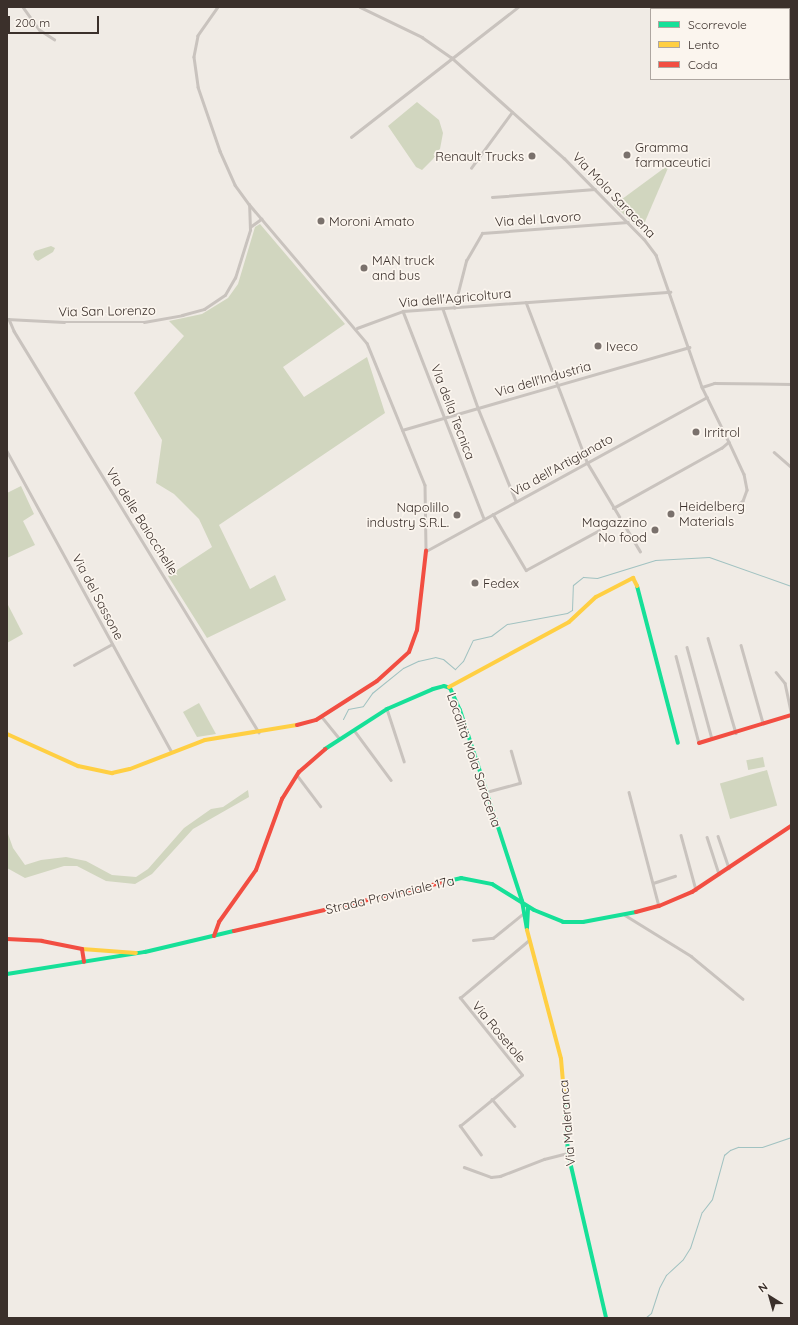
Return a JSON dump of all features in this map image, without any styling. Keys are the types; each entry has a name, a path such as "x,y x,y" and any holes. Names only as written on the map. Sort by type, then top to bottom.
{"street":[{"path":"23,7 40,30 54,39"},
{"path":"7,734 78,766 102,772 125,770 208,739 296,726 322,717 380,679 410,651 417,630 426,550 426,490 369,346 357,328 249,204 235,185 222,156 196,74 194,57 196,40 218,7"},
{"name":"Via Mola Saracena","path":"360,7 422,37 451,57 595,189 628,222 656,255 702,387 744,474 747,490 743,500 736,508"},
{"path":"351,137 451,57 518,7"},
{"path":"471,168 512,112"},
{"path":"492,197 595,189"},
{"path":"249,204 250,228"},
{"path":"250,228 261,219"},
{"name":"Via del Lavoro","path":"454,308 466,261 482,233 628,222"},
{"name":"Via San Lorenzo","path":"8,319 64,322 144,322 199,311 221,298 230,288 250,228"},
{"name":"Via dell'Agricoltura","path":"357,328 403,311 670,292"},
{"path":"526,302 587,462 640,551"},
{"path":"443,309 478,408 516,501"},
{"name":"Via della Tecnica","path":"403,311 484,519"},
{"name":"Via delle Baiocchelle","path":"8,319 259,732"},
{"name":"Via dell'Industria","path":"402,430 689,347"},
{"path":"702,387 714,383 791,384"},
{"name":"Via dell'Artigianato","path":"426,550 707,397"},
{"path":"614,508 722,448 729,442"},
{"name":"Via del Sassone","path":"7,451 172,752"},
{"path":"774,452 791,467"},
{"path":"494,514 526,570 620,519"},
{"path":"449,687 569,622 598,596 632,578 636,582 678,743"},
{"path":"708,638 736,734"},
{"path":"74,665 112,644"},
{"path":"741,645 763,723"},
{"path":"687,647 713,740"},
{"path":"676,656 699,743 736,734 791,713 785,683 776,672"},
{"name":"Località Mola Saracena","path":"214,936 220,920 256,870 282,799 297,775 339,738 387,709 433,689 449,687 460,710 523,903 526,929"},
{"path":"387,709 404,761"},
{"path":"322,717 339,738"},
{"path":"354,730 391,780"},
{"path":"486,792 520,783 511,751"},
{"path":"297,775 320,806"},
{"path":"629,792 659,906"},
{"name":"Strada Provinciale 17a","path":"7,974 140,953 461,878 487,882 528,907 548,917 569,923 624,914 659,906 696,890 791,826"},
{"path":"681,835 696,890"},
{"path":"718,836 729,868"},
{"path":"707,837 719,875"},
{"path":"653,882 675,876"},
{"path":"526,929 528,907"},
{"path":"473,940 493,938 524,914"},
{"path":"624,914 691,956 743,999"},
{"name":"Via Maleranca","path":"526,929 562,1063 568,1152 606,1318"},
{"path":"7,939 42,941 82,949 140,953"},
{"name":"Via Rosetole","path":"492,1099 522,1075 460,999 529,940"},
{"path":"82,949 84,962"},
{"path":"481,1155 460,1127 492,1099 515,1126"},
{"path":"464,1167 491,1177 500,1176 544,1158 568,1152"}],"green space":[{"path":"417,102 439,120 443,133 440,149 434,153 435,157 422,170 416,167 388,126"},
{"path":"667,166 668,168 641,231 614,205"},
{"path":"260,224 345,324 283,367 304,397 367,357 385,413 219,525 250,589 275,575 286,600 207,638 168,576 212,547 199,519 174,494 156,483 162,440 134,393 184,336 169,321 202,314 228,298 238,284 255,227"},
{"path":"51,246 55,248 53,252 38,261 35,259 33,254 35,251"},
{"path":"21,486 34,514 23,521 35,545 7,558 7,493"},
{"path":"7,603 23,634 7,643"},
{"path":"199,703 216,734 197,737 183,712"},
{"path":"763,757 765,767 748,770 746,760"},
{"path":"767,770 777,806 730,819 720,784"},
{"path":"248,790 249,797 193,829 152,874 135,884 106,881 77,866 64,866 25,878 7,868 7,831 13,848 25,865 41,860 66,857 86,861 112,875 136,877 148,869 184,828 211,809 223,807"}],"waterway":[{"path":"343,719 348,709 363,706 372,693 403,668 418,661 435,657 443,659 455,669 463,661 473,640 491,636 507,624 567,613 572,610 573,585 583,577 597,578 655,560 709,557 791,586"},
{"path":"645,1318 651,1313 659,1288 666,1275 683,1259 690,1248 702,1212 712,1199 724,1155 730,1150 738,1147 762,1147 791,1137"}],"traffic: fast":[{"path":"637,586 678,743"},
{"path":"325,749 387,709 433,689 444,686 450,688 460,710 522,901 527,930"},
{"path":"440,883 461,878 492,884 534,910 563,922 583,922 636,912"},
{"path":"527,928 528,907"},
{"path":"7,974 145,952 234,931"},
{"path":"564,1097 568,1153 606,1318"}],"traffic: slow":[{"path":"449,687 569,622 596,597 633,578 637,586"},
{"path":"7,734 78,766 112,773 130,769 205,740 297,725"},
{"path":"527,930 561,1059 564,1097"},
{"path":"82,949 136,953"}],"traffic: jam":[{"path":"297,725 316,720 377,681 409,652 417,630 426,551"},
{"path":"699,743 791,715"},
{"path":"214,936 219,922 256,870 282,799 299,772 325,749"},
{"path":"636,912 659,906 692,892 791,826"},
{"path":"234,931 440,883"},
{"path":"7,939 42,941 82,949 84,962"}],"place":[{"name":"Gramma farmaceutici","path":"627,155"},
{"name":"Renault Trucks","path":"532,156"},
{"name":"Moroni Amato","path":"321,221"},
{"name":"MAN truck and bus","path":"364,268"},
{"name":"Iveco","path":"598,346"},
{"name":"Irritrol","path":"696,432"},
{"name":"Heidelberg Materials","path":"671,514"},
{"name":"Napolillo industry S.R.L.","path":"457,515"},
{"name":"Magazzino No food","path":"655,530"},
{"name":"Fedex","path":"475,583"}]}
